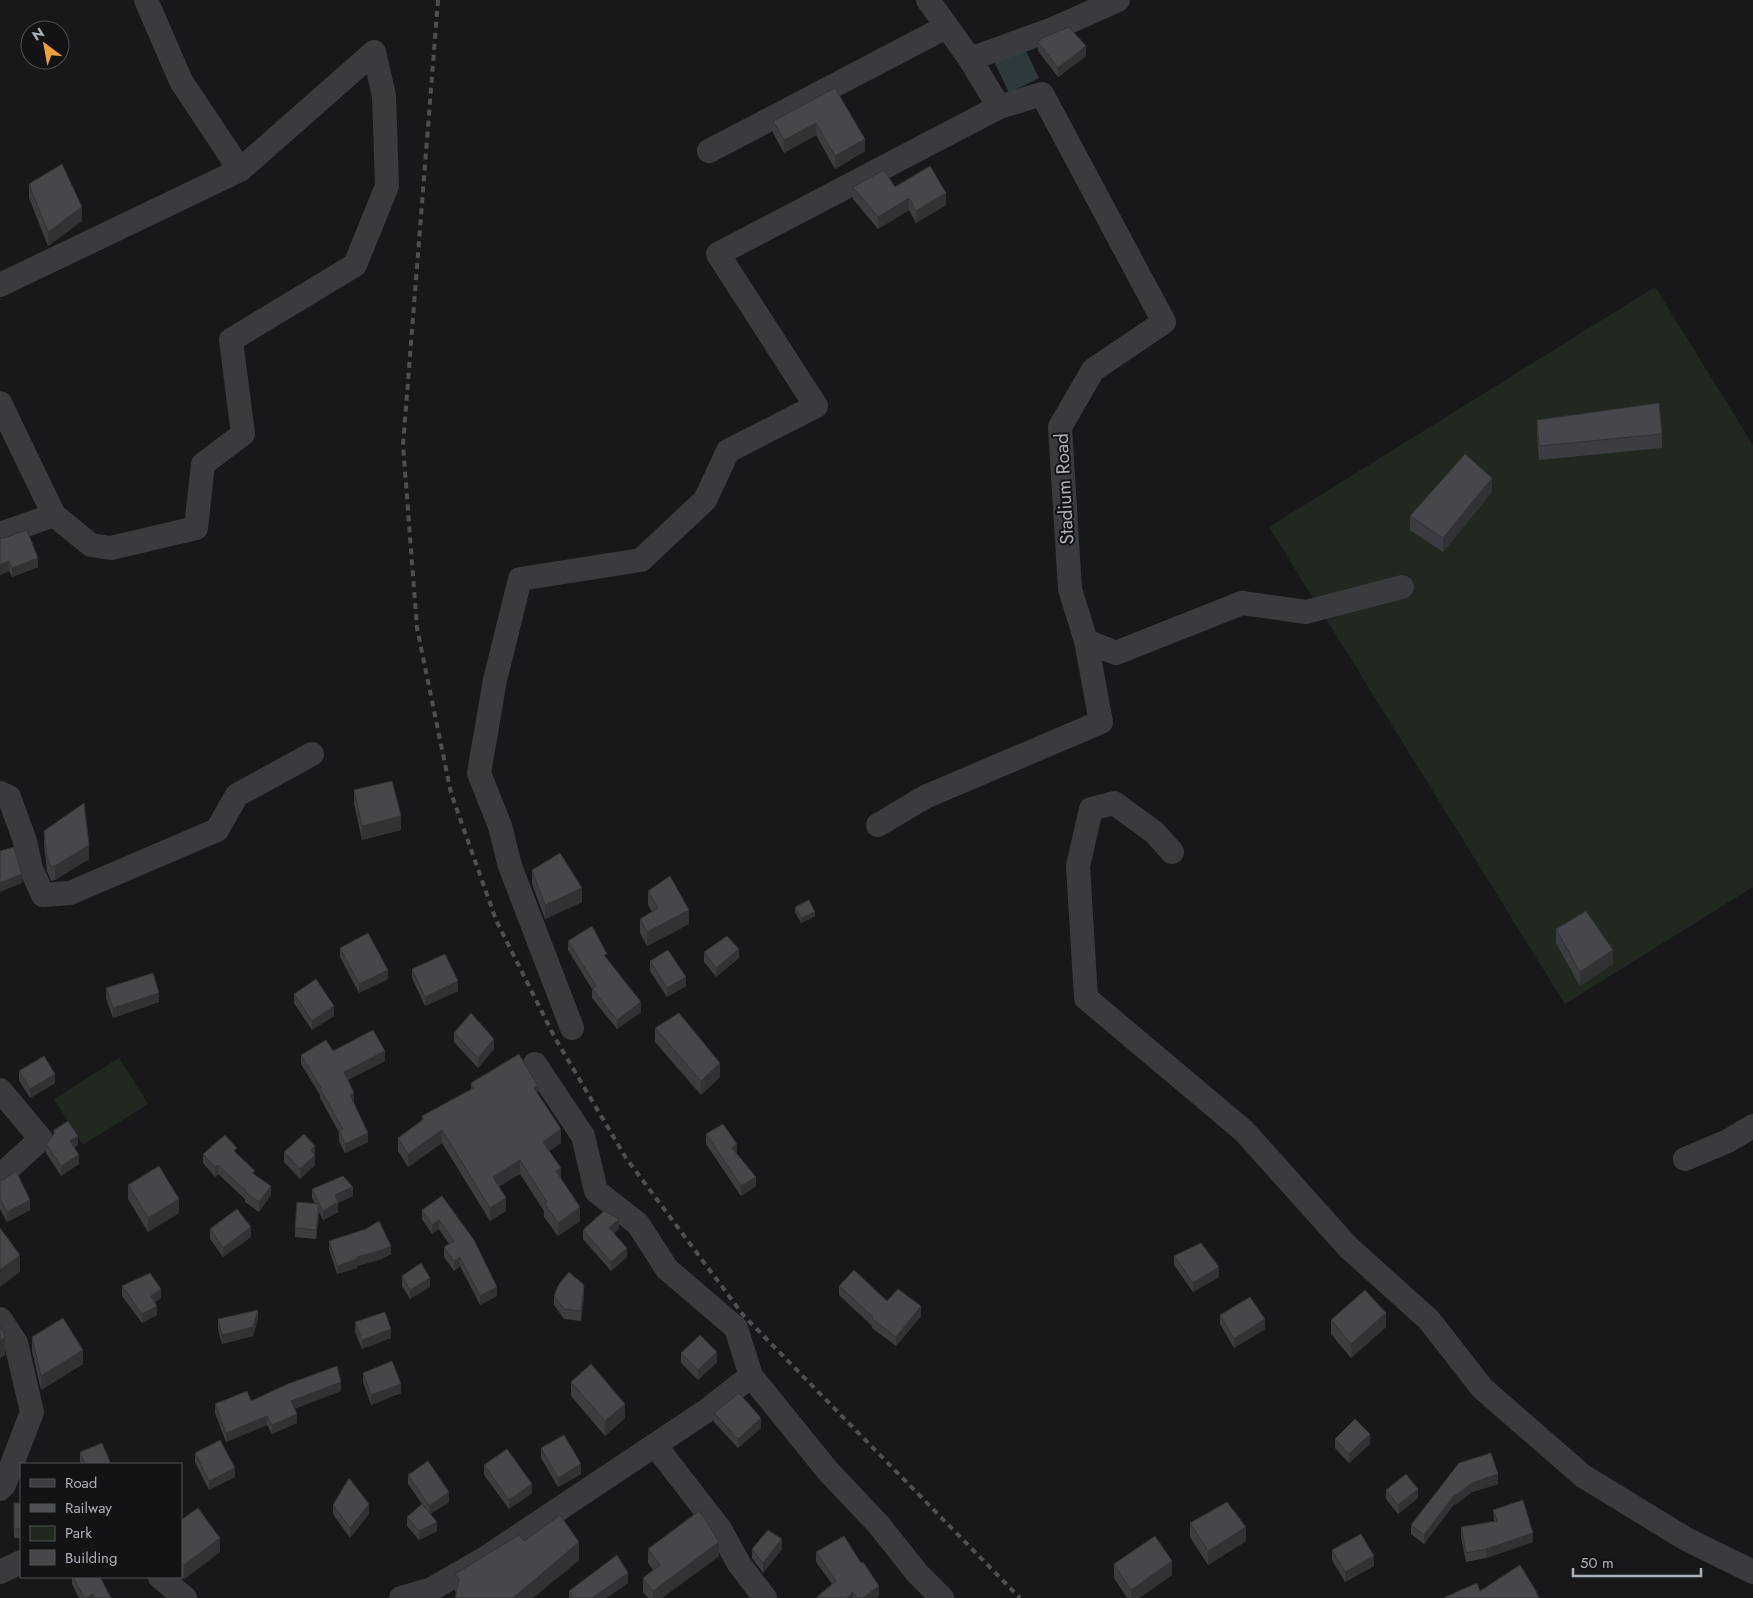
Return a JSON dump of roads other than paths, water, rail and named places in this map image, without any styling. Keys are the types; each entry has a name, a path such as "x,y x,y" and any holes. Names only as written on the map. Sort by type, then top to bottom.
{"street":[{"path":"146,0 181,82 240,170"},
{"path":"572,1028 510,866 500,826 479,773 495,680 520,579 641,560 705,500 728,451 816,406 718,254 999,107 970,59 928,0"},
{"path":"970,59 1053,29 1118,0"},
{"path":"709,151 946,27"},
{"path":"0,285 240,170 374,52 384,96 387,186 355,265 231,340 243,434 203,464 196,528 111,548 91,545 54,514 0,403"},
{"name":"Stadium Road","path":"999,107 1042,94 1164,322 1093,370 1060,427 1070,590 1086,641"},
{"path":"0,534 54,514"},
{"path":"1086,641 1116,653 1242,603 1306,612 1402,587"},
{"path":"878,825 925,797 1101,722 1086,641"},
{"path":"0,793 9,797 25,841 31,869 43,895 70,893 217,830 238,795 312,754"},
{"path":"1172,852 1154,832 1114,803 1091,809 1078,866 1086,998 1244,1131 1348,1247 1429,1320 1482,1388 1583,1476 1686,1539 1753,1572"},
{"path":"535,1064 583,1136 596,1192 638,1224 667,1270 736,1328 751,1376 828,1471 879,1526 917,1573 942,1598"},
{"path":"0,1090 41,1139 0,1176"},
{"path":"1685,1159 1728,1141 1753,1126"},
{"path":"0,1319 16,1343 32,1412 4,1485 0,1489"},
{"path":"401,1598 432,1589 475,1564 706,1411 751,1376"},
{"path":"655,1445 720,1529 739,1564 765,1598"},
{"path":"0,1572 20,1562"},
{"path":"161,1578 185,1598"}],"railway":[{"path":"438,0 403,445 417,628 451,793 496,920 555,1038 626,1158 744,1316 1020,1598"}]}
